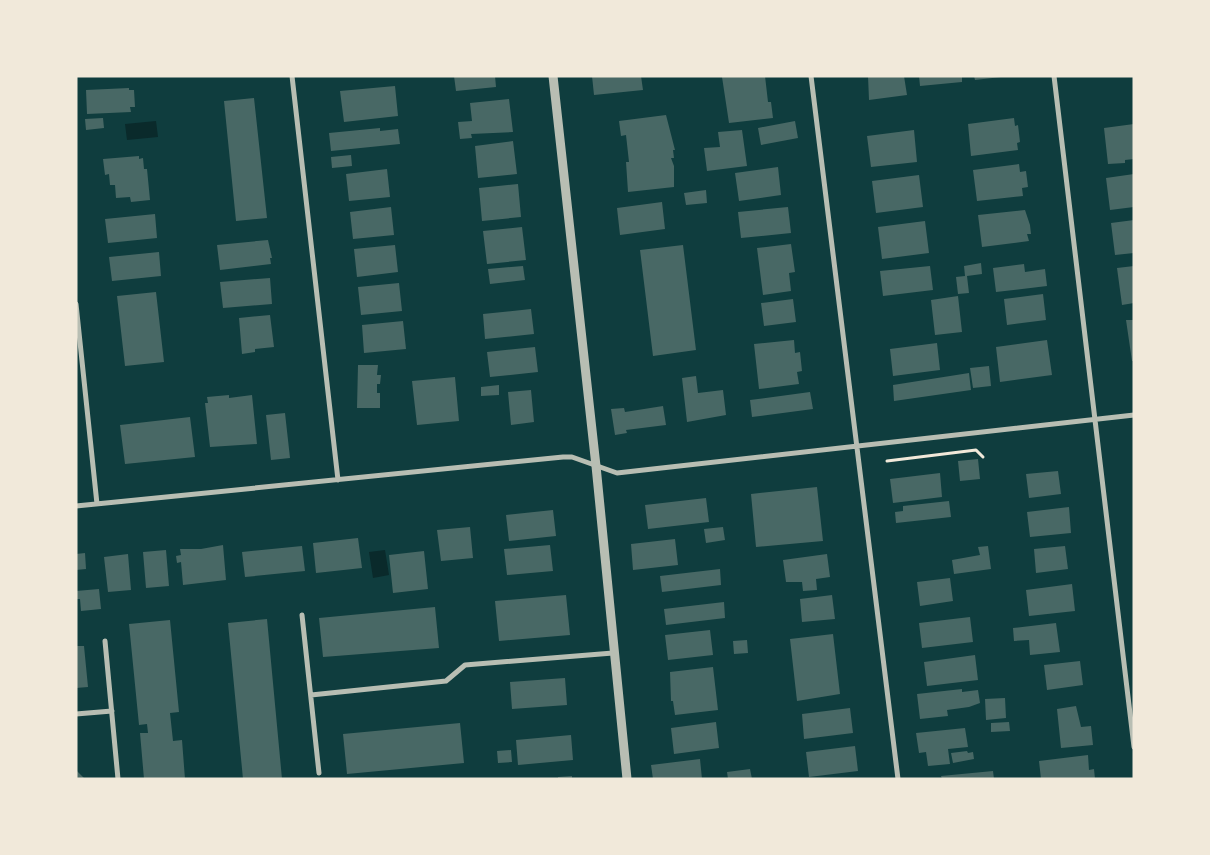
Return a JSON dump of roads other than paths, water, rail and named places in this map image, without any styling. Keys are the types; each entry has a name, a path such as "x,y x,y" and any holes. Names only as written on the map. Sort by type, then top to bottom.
{"street":[{"path":"292,76 338,480"},
{"path":"553,76 596,466 613,653 627,779"},
{"path":"811,76 898,779"},
{"path":"1054,76 1134,747"},
{"path":"76,304 97,504"},
{"path":"76,506 563,457 572,457 617,473 1134,414"},
{"path":"302,615 319,774"},
{"path":"105,641 118,779"},
{"path":"312,695 446,681 465,665 613,653"},
{"path":"76,714 112,711"}],"water":[{"path":"156,121 158,137 127,140 125,124"},
{"path":"385,550 389,575 373,578 369,552"}]}
